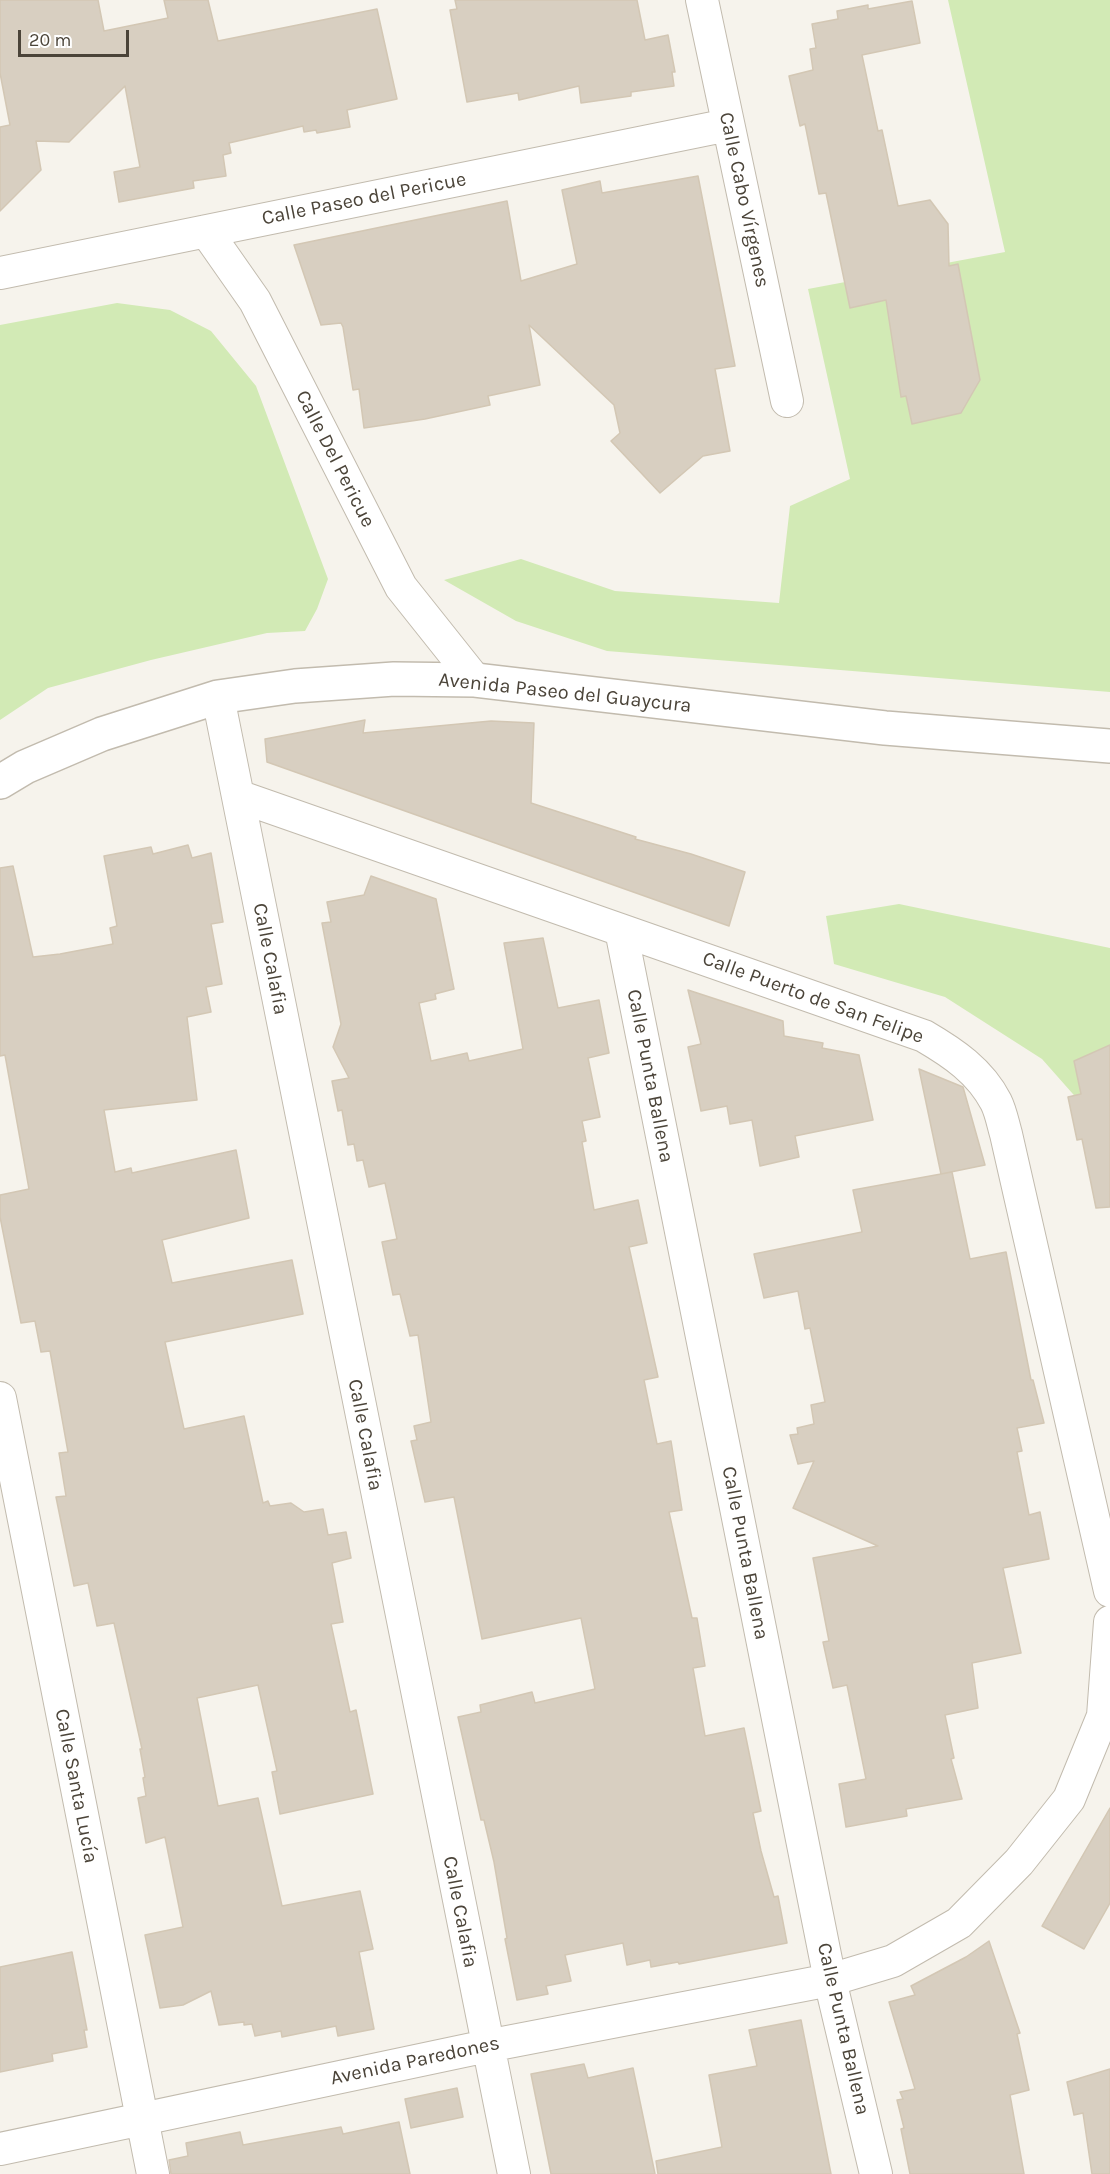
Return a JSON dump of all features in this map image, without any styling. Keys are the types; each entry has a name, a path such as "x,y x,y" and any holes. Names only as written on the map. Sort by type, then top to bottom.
{"street":[{"name":"Calle Cabo Vírgenes","path":"702,0 787,401"},
{"name":"Calle Paseo del Pericue","path":"0,273 728,125"},
{"name":"Calle Del Pericue","path":"206,231 255,301 400,587 475,680"},
{"name":"Avenida Paseo del Guaycura","path":"0,783 26,767 102,735 218,697 295,686 394,679 475,680 885,728 1110,746"},
{"name":"Calle Calafia","path":"218,697 514,2174"},
{"name":"Calle Puerto de San Felipe","path":"238,796 924,1036 950,1052 976,1073 997,1104 1006,1134 1110,1591"},
{"name":"Calle Punta Ballena","path":"621,930 831,1980 876,2174"},
{"name":"Calle Santa Lucía","path":"0,1398 153,2174"},
{"path":"831,1980 893,1961 959,1923 1019,1862 1069,1799 1103,1716 1110,1622"},
{"name":"Avenida Paredones","path":"0,2148 487,2046 831,1980"}],"green space":[{"path":"948,0 1110,0 1110,692 607,651 516,621 444,580 521,559 615,591 779,603 790,506 850,479 808,289 1005,252"},
{"path":"117,303 170,310 211,331 256,386 328,579 317,609 305,631 267,633 151,660 48,688 0,720 0,325"},
{"path":"899,904 1110,948 1110,1089 1080,1102 1042,1059 945,997 834,964 826,916"}],"building":[{"path":"0,0 98,0 104,31 168,18 164,0 208,0 218,41 377,9 397,99 347,110 350,127 317,133 316,130 304,132 303,126 229,143 231,153 223,155 226,176 193,181 194,188 119,202 114,172 140,167 125,86 69,142 36,141 41,170 0,211 0,127 10,125 0,73"},
{"path":"455,0 637,0 645,40 668,35 675,72 672,72 674,86 631,92 631,96 581,103 579,86 519,100 518,93 467,102 450,10 457,9"},
{"path":"912,1 920,43 862,55 878,131 882,130 898,206 930,200 948,224 949,266 958,264 980,380 961,413 912,424 906,396 901,397 886,300 850,308 826,193 819,194 805,124 800,126 789,76 813,70 810,49 816,48 812,24 838,19 837,11 868,5 868,9"},
{"path":"698,176 735,366 715,369 730,451 703,456 660,493 611,441 620,433 614,405 529,325 540,385 488,396 490,405 425,419 364,428 359,389 353,390 343,327 341,323 321,325 294,245 507,201 521,281 577,264 562,190 600,181 602,193"},
{"path":"365,720 363,733 491,721 534,723 531,803 636,837 635,839 745,872 729,926 267,762 265,739"},
{"path":"188,845 192,858 211,853 223,922 211,924 222,984 206,987 211,1012 187,1017 197,1100 104,1110 115,1172 131,1168 132,1173 236,1150 249,1218 162,1240 172,1283 292,1260 303,1314 165,1342 184,1429 244,1416 263,1503 268,1501 270,1506 291,1503 304,1512 323,1509 328,1535 346,1532 351,1558 332,1563 343,1622 331,1624 350,1712 356,1710 373,1794 280,1814 272,1772 277,1771 258,1685 197,1698 218,1806 258,1798 282,1906 360,1891 373,1949 359,1952 374,2029 338,2036 336,2026 282,2037 281,2031 255,2036 252,2024 244,2025 244,2022 219,2025 211,1991 183,2005 160,2008 145,1935 183,1927 165,1837 146,1843 138,1798 146,1796 140,1749 142,1749 114,1623 97,1626 88,1583 74,1586 56,1497 66,1496 59,1453 68,1452 50,1351 41,1352 35,1321 21,1323 0,1217 0,1195 29,1189 5,1055 0,1056 0,868 13,866 33,957 60,954 113,944 110,928 117,926 104,856 151,847 153,854"},
{"path":"371,876 436,899 454,989 435,994 436,999 419,1003 431,1061 467,1053 469,1061 523,1049 504,943 543,938 558,1008 599,1000 609,1053 588,1058 600,1117 582,1121 586,1141 582,1142 594,1210 638,1200 647,1243 629,1247 658,1377 644,1380 657,1444 671,1441 682,1510 669,1512 692,1618 697,1618 705,1666 693,1668 705,1736 744,1728 761,1811 753,1813 774,1897 778,1896 787,1943 679,1964 678,1962 651,1967 650,1960 627,1965 623,1943 565,1955 571,1981 546,1986 548,1994 517,2000 505,1939 507,1938 494,1862 484,1820 481,1820 458,1717 481,1712 480,1705 532,1692 535,1703 595,1689 581,1618 482,1639 454,1497 425,1502 411,1441 417,1440 414,1426 431,1422 418,1335 410,1336 400,1294 393,1295 382,1242 397,1239 385,1183 369,1187 363,1160 357,1161 354,1144 348,1145 342,1110 338,1111 332,1081 349,1078 333,1047 341,1024 322,923 331,922 327,902 364,895"},
{"path":"688,990 783,1021 784,1036 823,1043 822,1048 859,1055 873,1120 795,1136 799,1157 760,1166 752,1120 730,1124 727,1106 701,1111 688,1047 701,1044"},
{"path":"1110,1045 1110,1207 1096,1208 1082,1139 1077,1140 1068,1097 1081,1094 1074,1061"},
{"path":"919,1069 963,1087 985,1165 941,1174"},
{"path":"952,1172 970,1259 1006,1252 1031,1380 1033,1380 1044,1423 1017,1428 1022,1451 1017,1452 1029,1515 1040,1512 1049,1559 1003,1568 1021,1653 972,1663 978,1708 945,1715 954,1758 951,1759 962,1799 906,1809 907,1816 846,1827 839,1784 866,1779 847,1685 833,1688 823,1642 829,1641 813,1558 878,1546 793,1508 814,1461 798,1464 790,1435 798,1434 797,1428 814,1424 811,1405 825,1402 810,1328 805,1329 798,1291 764,1298 754,1254 862,1232 853,1190"},
{"path":"1110,1808 1110,1903 1084,1949 1042,1926"},
{"path":"989,1941 1020,2033 1017,2034 1029,2090 1010,2095 1024,2174 910,2174 901,2129 904,2128 897,2100 903,2099 900,2092 915,2089 889,2002 915,1995 911,1986 966,1957"},
{"path":"72,1952 87,2030 84,2030 87,2047 52,2054 53,2061 0,2072 0,1967"},
{"path":"801,2020 831,2174 658,2174 656,2161 722,2147 709,2075 757,2066 749,2030"},
{"path":"584,2064 588,2078 633,2068 655,2174 551,2174 531,2074"},
{"path":"1110,2069 1110,2174 1092,2174 1083,2113 1074,2115 1067,2082"},
{"path":"457,2088 463,2117 411,2128 405,2099"},
{"path":"399,2122 410,2174 171,2174 169,2160 188,2156 186,2143 240,2132 243,2145 341,2127 343,2134"}]}
